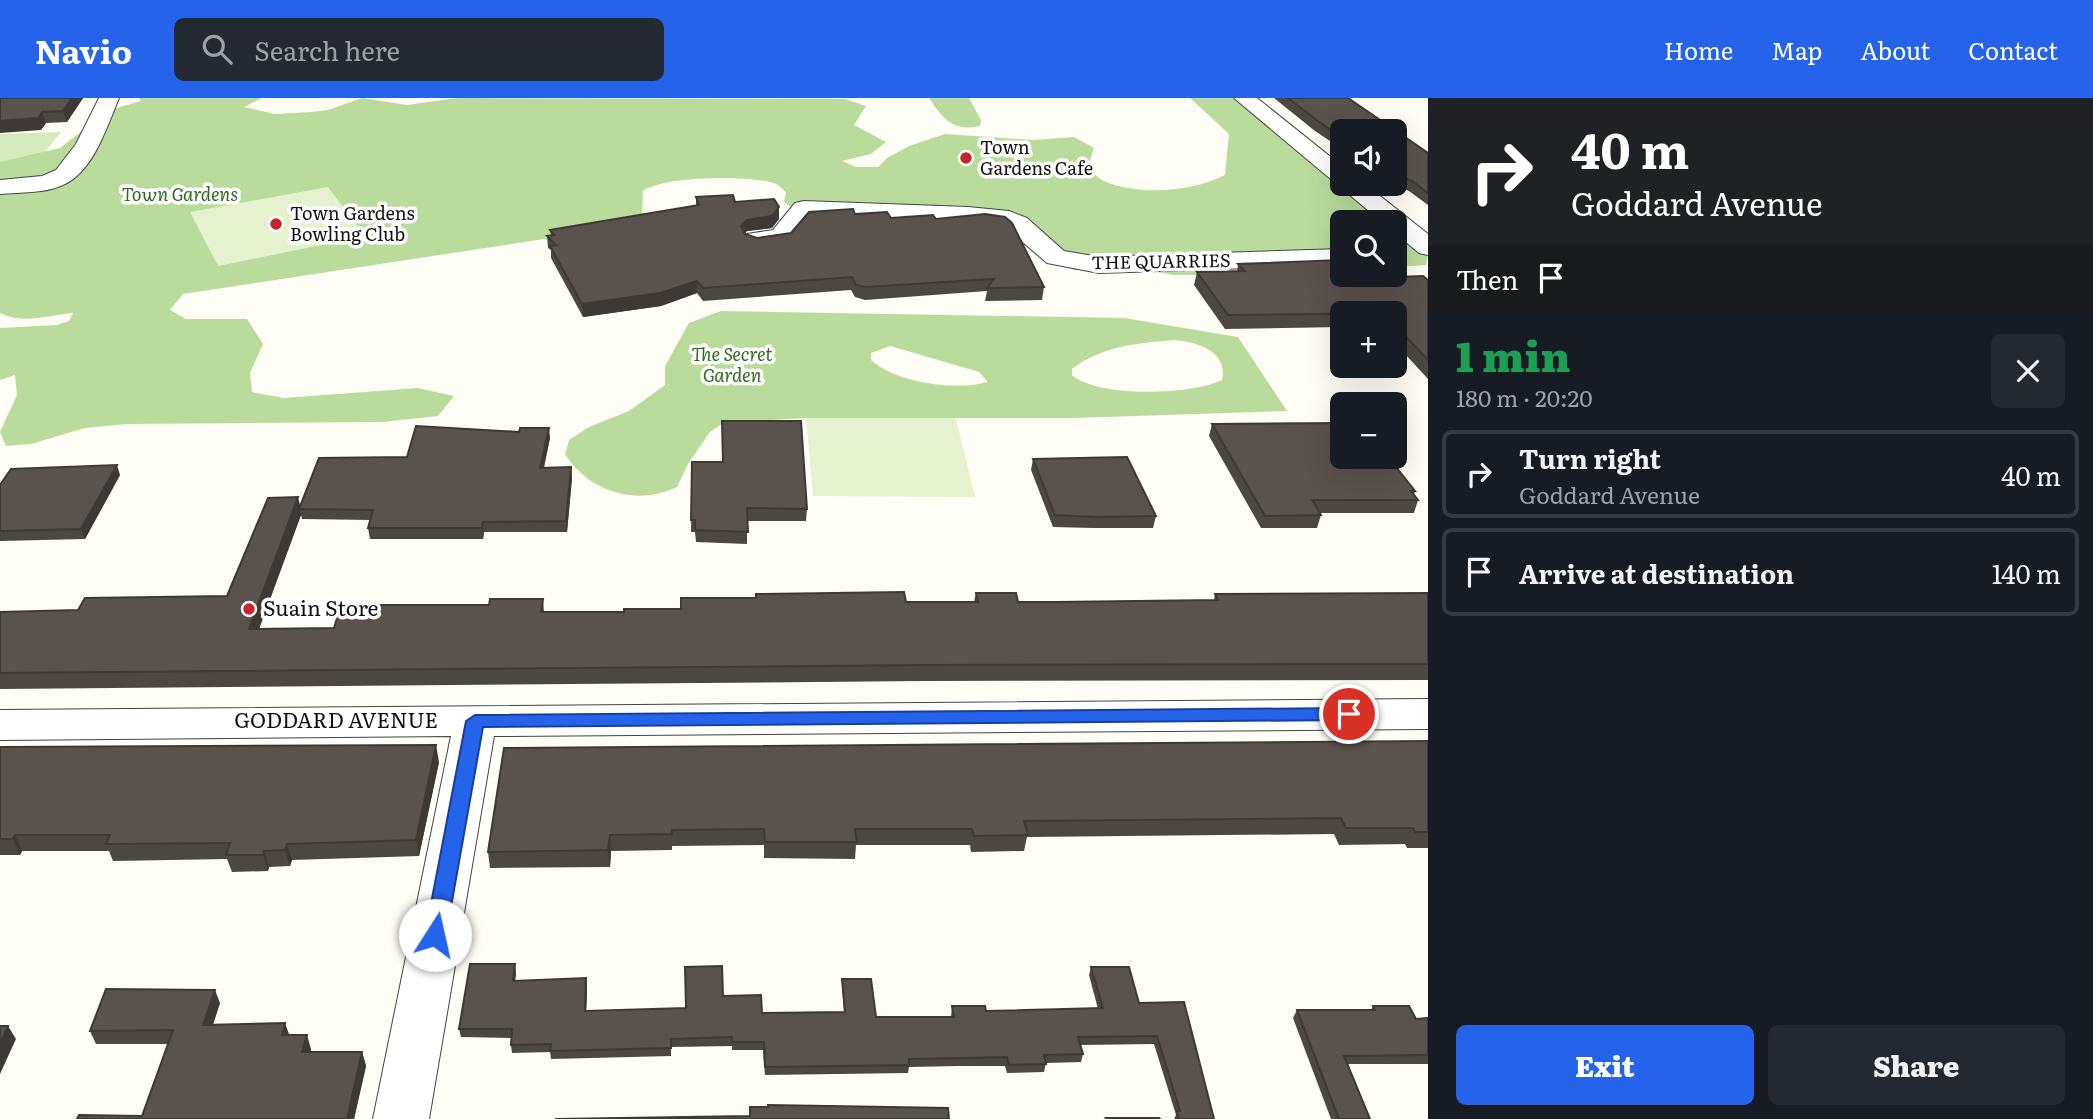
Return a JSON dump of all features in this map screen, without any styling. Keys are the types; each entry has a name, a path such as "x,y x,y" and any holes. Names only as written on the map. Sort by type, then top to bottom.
{"street":[{"path":"0,187 47,182 64,176 76,163 110,98"},
{"path":"1244,98 1330,167"},
{"path":"1365,196 1428,247"},
{"name":"THE QUARRIES","path":"756,239 780,237 804,208 816,208 1009,219 1024,227 1056,257 1099,265 1330,257"},
{"path":"1407,255 1428,254"},
{"name":"GODDARD AVENUE","path":"0,725 1428,714"},
{"path":"401,1119 475,721"}],"green space":[{"name":"Town Gardens","path":"139,98 262,98 244,107 275,114 328,110 362,98 407,105 457,98 845,99 866,106 854,125 886,142 871,154 842,161 856,167 878,167 887,158 909,146 945,134 1033,140 1074,137 1094,148 1088,166 1100,179 1133,189 1165,190 1197,185 1225,175 1229,134 1190,98 1233,98 1330,173 1330,196 1359,196 1378,210 1330,210 1330,270 1222,267 1206,275 1173,275 1141,269 1074,270 1060,264 1016,230 791,207 784,202 786,192 775,184 761,180 706,178 668,182 643,191 642,220 630,226 183,294 170,310 186,319 247,319 263,344 250,373 252,392 284,398 418,388 454,396 438,416 383,422 127,424 85,428 31,444 6,446 0,432 17,395 15,375 0,380 0,328 57,325 69,321 73,313 27,319 0,313 0,162 60,148 109,110 141,101"},
{"path":"929,98 969,98 981,120 980,126 963,127 950,122"},
{"path":"61,132 23,179 0,180 0,134"},
{"name":"Town Gardens Bowling Club","path":"328,187 365,236 218,266 190,212"},
{"path":"1407,235 1428,254 1426,265 1407,266"},
{"name":"The Secret Garden","path":"721,311 1124,318 1238,337 1287,411 1074,418 806,418 736,422 720,425 710,432 688,464 677,487 661,493 630,495 614,492 586,478 565,454 569,440 589,427 629,411 665,385 665,366 689,323","holes":["1175,340 1201,346 1216,355 1223,370 1222,380 1190,389 1146,392 1102,388 1072,375 1072,369 1096,355 1134,344","890,346 979,372 988,382 975,385 944,385 895,374 871,360 871,353"]},
{"path":"806,418 956,418 975,497 813,496"}],"building":[{"path":"0,98 72,98 63,111 42,112 38,118 0,121"},
{"path":"1288,98 1348,98 1379,119 1330,119 1330,130"},
{"path":"1407,139 1428,153 1428,193 1407,179"},
{"path":"733,195 735,202 774,199 779,207 772,216 747,220 741,226 745,234 757,238 791,233 809,212 853,209 855,214 887,212 891,218 933,215 936,219 985,214 1005,217 1012,223 1044,287 987,288 994,279 866,287 856,285 852,277 703,288 697,281 660,293 582,304 550,246 556,245 547,236 554,235 550,230 699,205 696,197"},
{"path":"1330,260 1330,287 1407,287 1407,277 1423,276 1428,280 1428,360 1407,338 1407,301 1330,301 1330,314 1228,315 1197,272 1245,271 1238,264"},
{"path":"722,421 801,421 807,509 747,508 748,532 695,530 695,520 691,520 692,462 723,462"},
{"path":"1330,423 1330,469 1398,469 1415,491 1411,491 1418,500 1312,500 1321,515 1265,516 1212,424"},
{"path":"416,426 519,432 520,428 549,428 540,468 571,467 566,521 483,522 482,528 368,528 373,510 299,509 319,458 407,457"},
{"path":"1127,457 1156,516 1055,515 1033,459"},
{"path":"117,465 81,529 0,531 0,485 11,469"},
{"path":"298,497 249,629 334,628 341,605 489,605 490,599 543,599 541,612 624,612 624,609 681,609 681,598 756,598 756,594 904,592 906,602 978,602 976,593 1016,593 1018,602 1056,602 1218,600 1215,594 1428,593 1428,664 926,665 0,673 0,612 78,610 85,598 227,596 268,498"},
{"path":"1428,741 1428,832 1415,832 1413,828 1346,828 1341,818 1024,821 1028,835 974,836 972,829 855,829 857,842 765,842 764,829 672,830 672,834 610,835 608,850 488,852 504,748"},
{"path":"436,745 416,840 287,844 285,850 264,851 263,855 226,855 230,843 106,844 110,835 15,835 13,839 0,839 0,747"},
{"path":"470,964 515,964 513,981 586,978 585,1011 686,1008 685,967 722,966 723,996 761,995 762,1013 845,1012 842,979 871,979 876,1017 954,1017 952,1006 985,1006 986,1011 1103,1008 1091,967 1129,967 1139,1003 1184,1002 1214,1119 1179,1119 1177,1111 1180,1111 1157,1036 1078,1037 1083,1054 1044,1055 1046,1064 1009,1065 1007,1057 909,1059 909,1065 765,1067 764,1042 732,1042 732,1037 671,1039 671,1048 550,1051 551,1044 511,1045 512,1029 459,1029"},
{"path":"106,989 215,990 203,1025 285,1023 282,1035 307,1035 302,1052 362,1052 347,1119 77,1119 79,1115 142,1116 173,1030 90,1031"},
{"path":"1373,1006 1409,1006 1416,1019 1428,1018 1428,1055 1344,1056 1370,1119 1339,1119 1297,1010 1375,1010"},
{"path":"0,1026 8,1026 0,1044"},
{"path":"750,1107 948,1108 949,1119 555,1119 750,1116"},
{"path":"1159,1118 1160,1119 1107,1119"}],"place":[{"name":"Town Gardens Cafe","path":"966,158"},
{"name":"Town Gardens Bowling Club","path":"276,224"},
{"name":"Suain Store","path":"249,609"}],"route":[{"path":"435,935 475,721 1349,714"}]}
